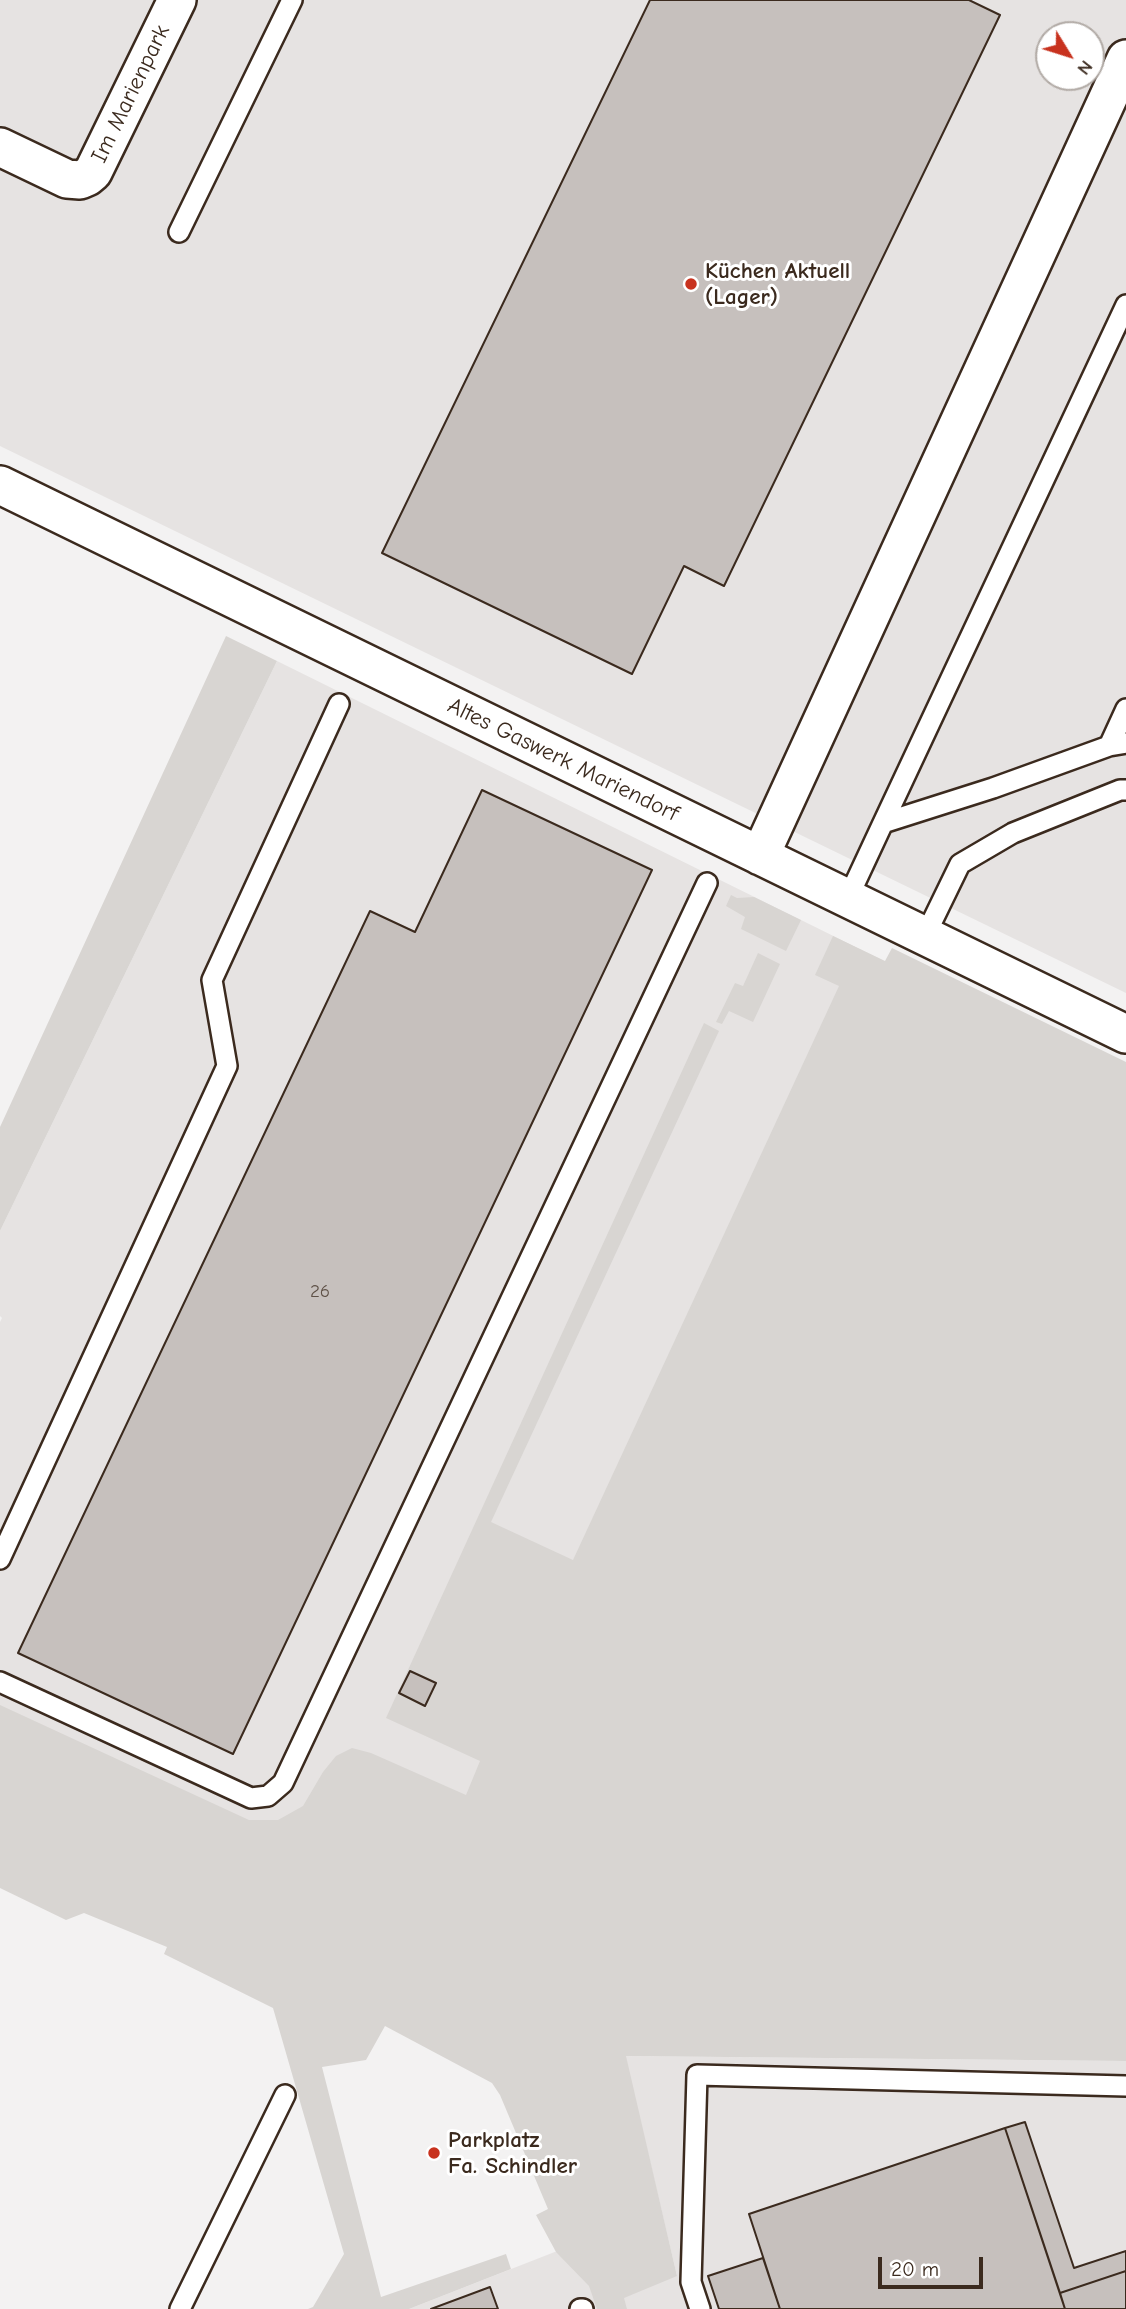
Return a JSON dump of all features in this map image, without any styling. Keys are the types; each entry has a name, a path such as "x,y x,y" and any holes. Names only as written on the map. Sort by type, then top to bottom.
{"street":[{"name":"Im Marienpark","path":"0,146 66,179 80,180 87,177 93,172 177,0"},
{"path":"760,856 1126,59"},
{"name":"Altes Gaswerk Mariendorf","path":"0,485 1126,1034"}],"lane":[{"path":"179,232 292,0"},
{"path":"848,898 1126,305"},
{"path":"0,1559 227,1066 212,980 338,704"},
{"path":"883,823 1117,744 1126,709"},
{"path":"925,936 960,864 1013,834 1120,790 1126,790"},
{"path":"0,1682 251,1798 268,1796 283,1783 707,883"},
{"path":"700,2309 691,2282 697,2076 1126,2086"},
{"path":"180,2309 285,2095"}],"shaded area":[{"path":"0,0 1126,0 1126,993 0,446"},
{"path":"226,636 277,661 0,1231 0,1127"},
{"path":"277,661 886,962 390,2013 0,1827 0,1231"},
{"path":"731,895 737,898 754,897 801,920 786,951 741,929 745,917 726,906"},
{"path":"833,936 885,961 892,948 1126,1062 1126,2061 626,2056 677,2276 624,2298 627,2309 597,2309 589,2286 556,2252 536,2215 548,2209 500,2095 492,2083 385,2026 366,2060 322,2067 381,2297 506,2254 511,2269 409,2309 308,2309 313,2307 344,2254 273,2008 164,1954 167,1947 84,1913 66,1920 0,1888 0,1705 249,1820 278,1820 303,1806 336,1756 352,1748 371,1753 466,1795 480,1761 386,1718 704,1023 719,1031 491,1522 573,1560 839,986 815,975"},
{"path":"758,953 780,964 753,1022 729,1011 722,1024 716,1022 735,983 743,986"},
{"path":"625,2056 1126,2061 1126,2309 409,2309 593,2237 677,2276"}],"building":[{"name":"Küchen Aktuell (Lager)","path":"650,0 969,0 1000,15 724,586 684,566 632,674 382,553"},
{"path":"482,790 652,870 233,1754 18,1653 370,911 415,932"},
{"path":"410,1671 436,1683 425,1706 399,1693"},
{"path":"1025,2122 1074,2268 1126,2251 1126,2271 1060,2293 1005,2128"},
{"path":"1005,2128 1065,2309 780,2309 749,2214"},
{"path":"763,2258 780,2309 719,2309 708,2276"},
{"path":"1126,2271 1126,2309 1065,2309 1060,2293"},
{"path":"490,2287 498,2309 431,2309"}],"place":[{"name":"Küchen Aktuell (Lager)","path":"691,284"},
{"name":"Parkplatz Fa. Schindler","path":"434,2153"}]}
